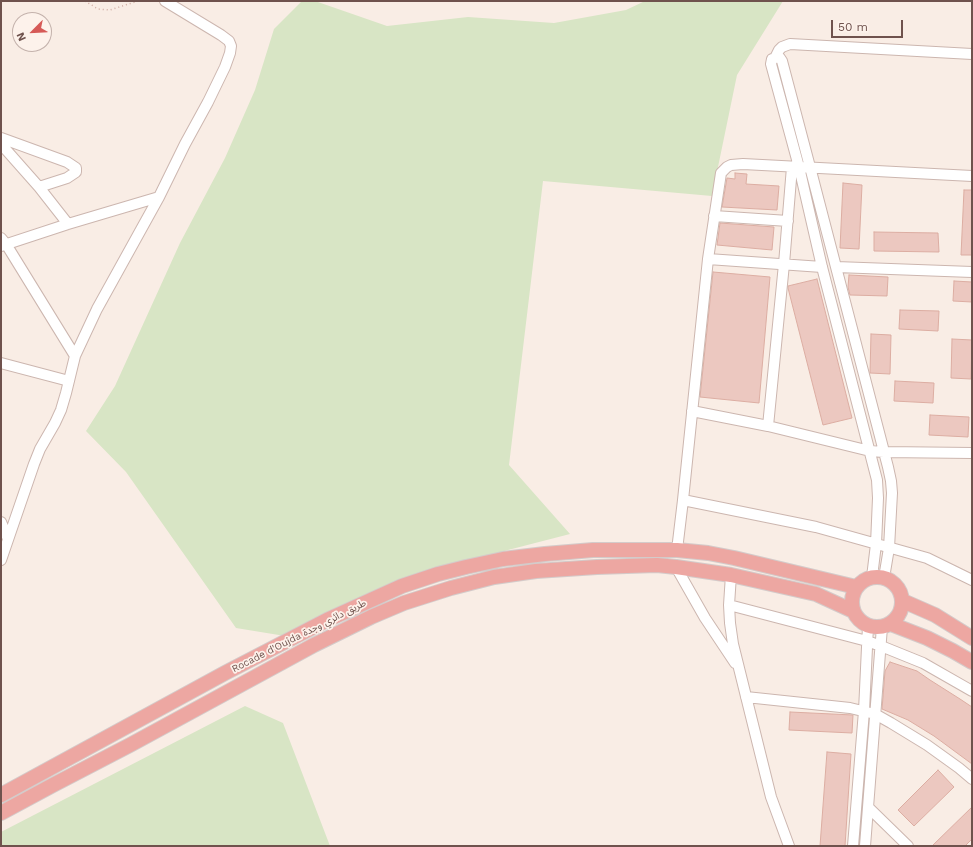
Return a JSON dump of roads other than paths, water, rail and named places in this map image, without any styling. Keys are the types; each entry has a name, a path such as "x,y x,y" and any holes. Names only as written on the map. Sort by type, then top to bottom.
{"highway":[{"name":"Rocade d'Oujda طريق دائري وجدة","path":"1,795 225,673 327,620 402,586 438,574 466,567 503,559 594,550 677,550 708,553 734,558 856,587"},
{"name":"Rocade d'Oujda طريق دائري وجدة","path":"1,813 314,645 371,617 404,603 451,588 494,577 536,571 657,565 731,575 816,594 853,611"},
{"path":"878,577 891,581 897,586 903,601 900,614 896,619 887,626 877,628 868,626 856,617 853,611 852,598 856,587 863,580 878,577"},
{"path":"903,601 935,615 972,638"},
{"path":"887,626 926,638 953,650 972,662"}],"street":[{"path":"1,560 40,449 61,410 70,381 75,356 97,309 159,197 208,102 230,53 231,46 229,41 165,1"},
{"path":"878,577 876,544 878,490 876,472 796,167 771,60 775,58 782,47 790,44 972,54"},
{"path":"775,58 780,58 782,61 892,487 889,548 878,577"},
{"path":"1,138 67,162 76,168 77,171 67,178 39,187"},
{"path":"1,144 39,187 68,224"},
{"path":"677,550 708,259 721,173 727,167 736,164 972,176"},
{"path":"768,426 788,221 796,167"},
{"path":"75,356 3,243 159,197"},
{"path":"714,216 788,221"},
{"path":"708,259 822,267"},
{"path":"836,267 972,272"},
{"path":"1,353 4,364 70,381"},
{"path":"692,411 768,426 870,451 972,454"},
{"path":"683,500 816,527 927,558 972,580"},
{"path":"1,522 8,539"},
{"path":"676,567 705,618 739,670"},
{"path":"731,575 729,605 733,644 771,797 789,846"},
{"path":"729,605 867,641 923,663 972,691"},
{"path":"853,846 864,711 868,626"},
{"path":"865,846 881,646 887,626"},
{"path":"746,698 850,708 875,714 927,745 972,779"},
{"path":"868,807 908,846"}]}
